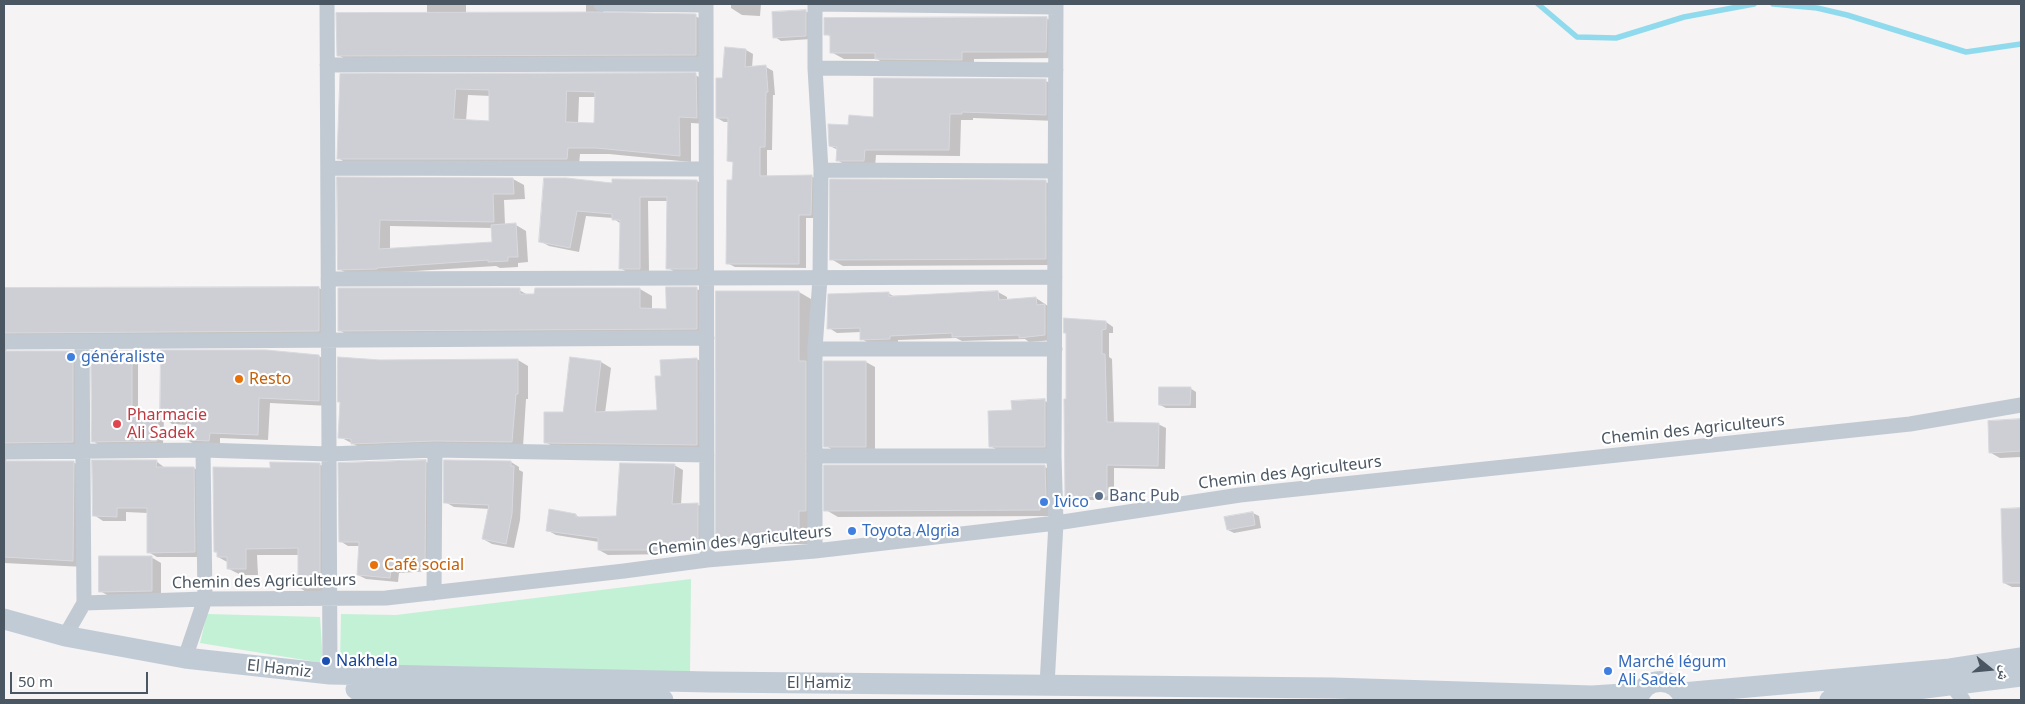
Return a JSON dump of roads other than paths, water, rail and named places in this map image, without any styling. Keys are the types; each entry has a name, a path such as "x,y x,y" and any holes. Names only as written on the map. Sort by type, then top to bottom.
{"main road":[{"name":"El Hamiz","path":"4,619 66,636 274,675 305,679 446,695 663,700"},
{"name":"El Hamiz","path":"4,630 58,644 181,669 274,675"},
{"path":"1639,698 1644,688 1660,681 1669,682 1676,686 1683,697 1950,669 2021,658"},
{"name":"El Hamiz","path":"305,679 330,674 710,682 1332,688 1592,696 1623,694 1639,698"},
{"path":"1830,700 1958,692 2021,676"}],"street":[{"path":"327,4 330,674"},
{"path":"601,4 706,4 707,560"},
{"path":"814,551 815,349 820,278 821,170 815,68 815,4 1056,5 1054,456 1056,523 1047,685"},
{"path":"327,65 706,64"},
{"path":"815,68 1056,70"},
{"path":"328,168 706,169"},
{"path":"821,170 1055,171"},
{"path":"328,279 1055,277"},
{"path":"4,342 707,338"},
{"path":"66,636 84,603 82,342"},
{"path":"815,349 1055,349"},
{"name":"Chemin des Agriculteurs","path":"84,603 205,599 386,598 624,572 707,560 814,551 1056,523 1240,495 1910,424 2021,405"},
{"path":"4,452 203,450 329,454 435,450 707,455"},
{"path":"185,658 205,599 203,450"},
{"path":"434,593 435,450"},
{"path":"814,456 1054,456"}],"waterway":[{"path":"1538,4 1577,37 1616,38 1684,17 1754,4"},
{"path":"1773,4 1817,8 1847,15 1966,52 2021,44"}],"place":[{"name":"généraliste","path":"71,357"},
{"name":"Resto","path":"239,379"},
{"name":"Pharmacie Ali Sadek","path":"117,424"},
{"name":"Banc Pub","path":"1099,496"},
{"name":"Ivico","path":"1044,502"},
{"name":"Toyota Algria","path":"852,531"},
{"name":"Café social","path":"374,565"},
{"name":"Nakhela","path":"326,661"},
{"name":"Marché légum Ali Sadek","path":"1608,671"}]}
